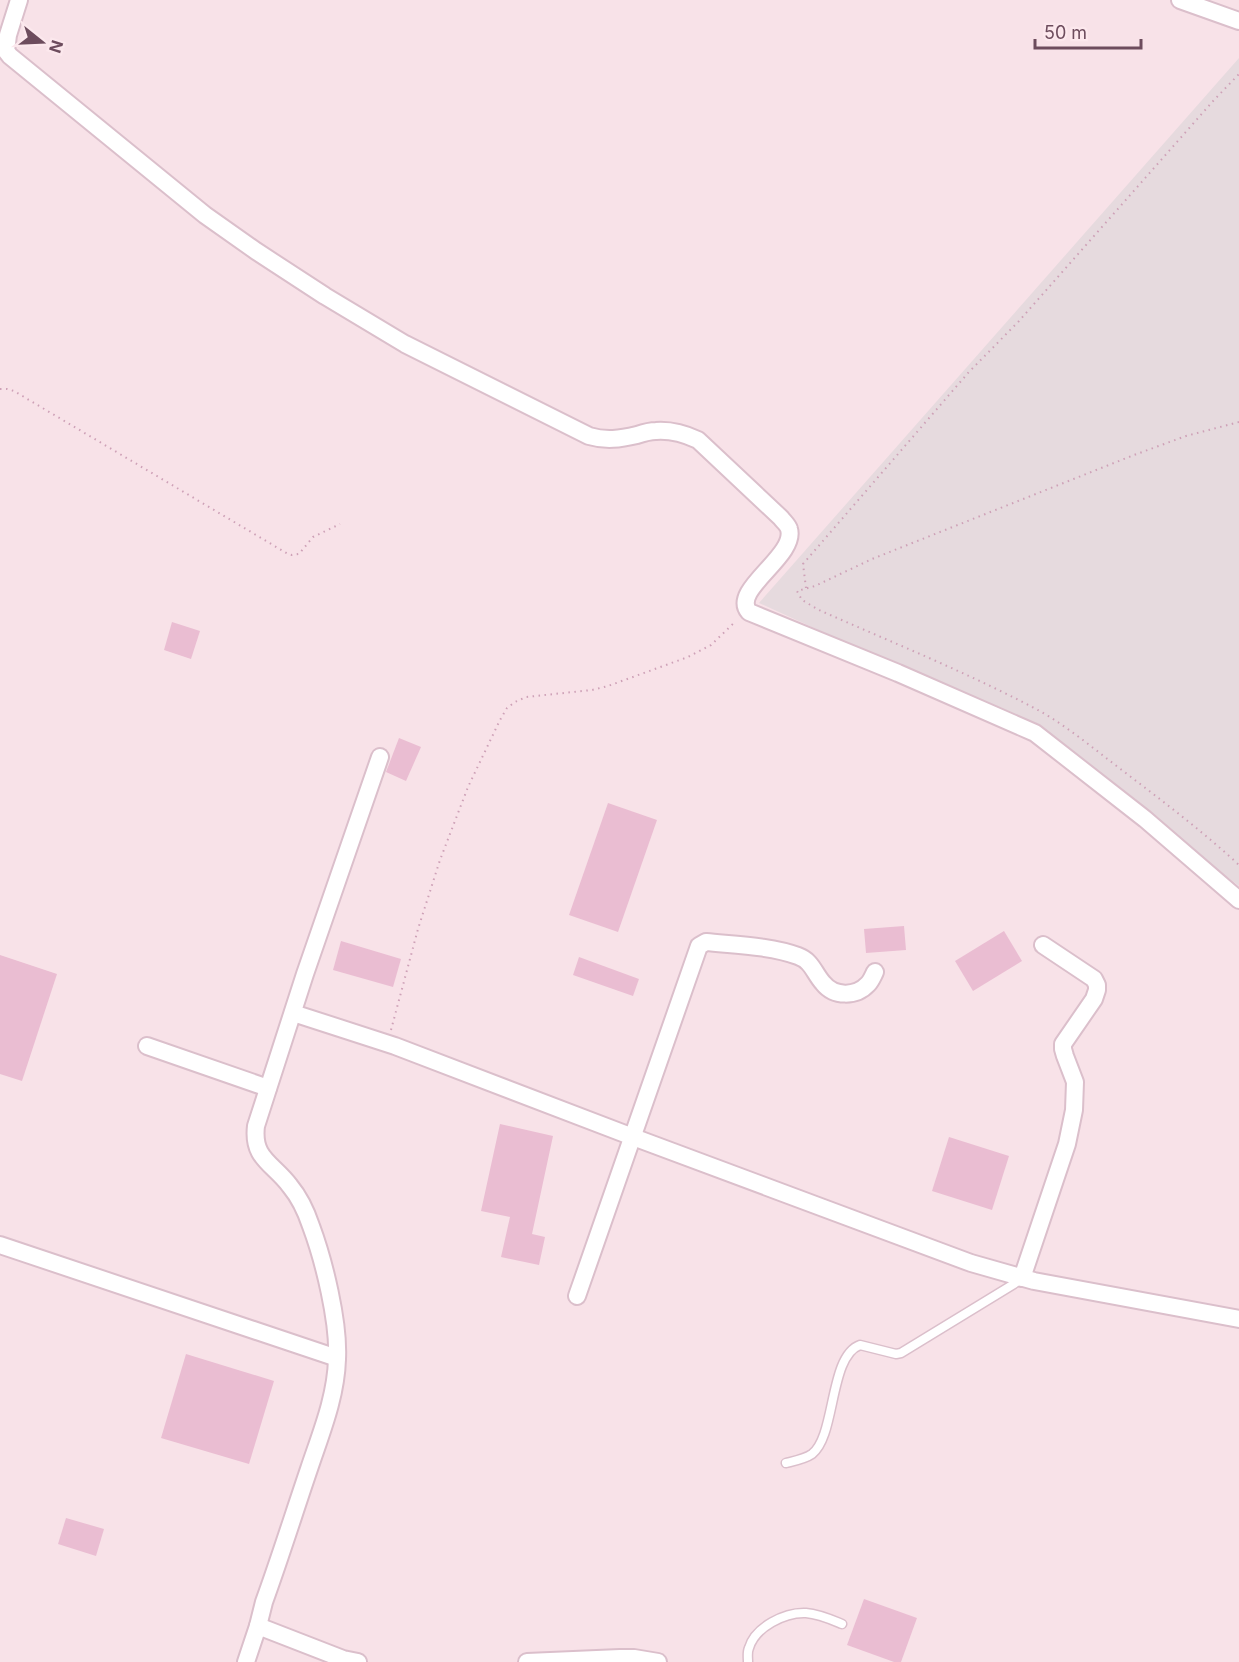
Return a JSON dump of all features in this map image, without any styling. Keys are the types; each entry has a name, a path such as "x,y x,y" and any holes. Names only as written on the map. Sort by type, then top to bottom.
{"street":[{"path":"19,0 3,51 204,215 325,296 405,344 589,436 612,439 654,430 670,431 698,440 781,518 789,529 789,537 784,550 751,590 747,599 747,610 1035,733 1145,819 1239,900"},
{"path":"1180,0 1239,21"},
{"path":"246,1662 325,1419 334,1384 337,1358 327,1282 305,1209 289,1184 260,1154 256,1144 256,1126 380,757"},
{"path":"577,1296 695,956 702,944 706,942 777,950 796,955 810,964 823,984 840,994 850,994 861,990 869,983 875,972"},
{"path":"1022,1278 1067,1144 1074,1110 1075,1082 1063,1044 1094,999 1097,990 1094,979 1043,945"},
{"path":"293,1013 387,1044 971,1263 1022,1278 1239,1319"},
{"path":"147,1046 268,1088"},
{"path":"0,1245 337,1358"},
{"path":"258,1626 344,1659 358,1662"},
{"path":"527,1662 620,1658 658,1662"}],"lane":[{"path":"786,1463 810,1455 820,1444 840,1371 853,1349 860,1345 891,1354 901,1353 1022,1278"},
{"path":"747,1662 749,1647 757,1634 772,1622 796,1613 807,1613 842,1624"}],"path":[{"path":"806,588 803,564 968,373 1019,321 1239,74"},
{"path":"0,389 14,392 288,554 299,554 313,537 340,524"},
{"path":"796,591 815,586 883,555 1134,455 1186,436 1239,422"},
{"path":"387,1044 440,860 468,787 507,708 526,697 592,690 608,686 688,657 711,645 747,610"}],"shaded area":[{"path":"1239,58 1239,886 1035,729 759,603"}],"building":[{"path":"172,622 200,631 191,659 164,650"},
{"path":"399,738 421,747 406,781 386,772"},
{"path":"608,803 657,820 618,932 569,915"},
{"path":"904,926 906,950 866,953 864,929"},
{"path":"1004,931 1022,961 973,991 955,961"},
{"path":"341,941 401,959 393,987 333,970"},
{"path":"0,955 57,974 22,1081 0,1074"},
{"path":"579,957 639,979 633,996 573,975"},
{"path":"500,1124 553,1136 532,1234 545,1237 539,1265 501,1257 510,1217 481,1211"},
{"path":"949,1137 1009,1156 992,1210 932,1191"},
{"path":"186,1354 274,1381 249,1464 161,1438"},
{"path":"66,1518 104,1529 96,1556 58,1544"},
{"path":"864,1599 917,1618 901,1662 894,1662 847,1645"}]}
